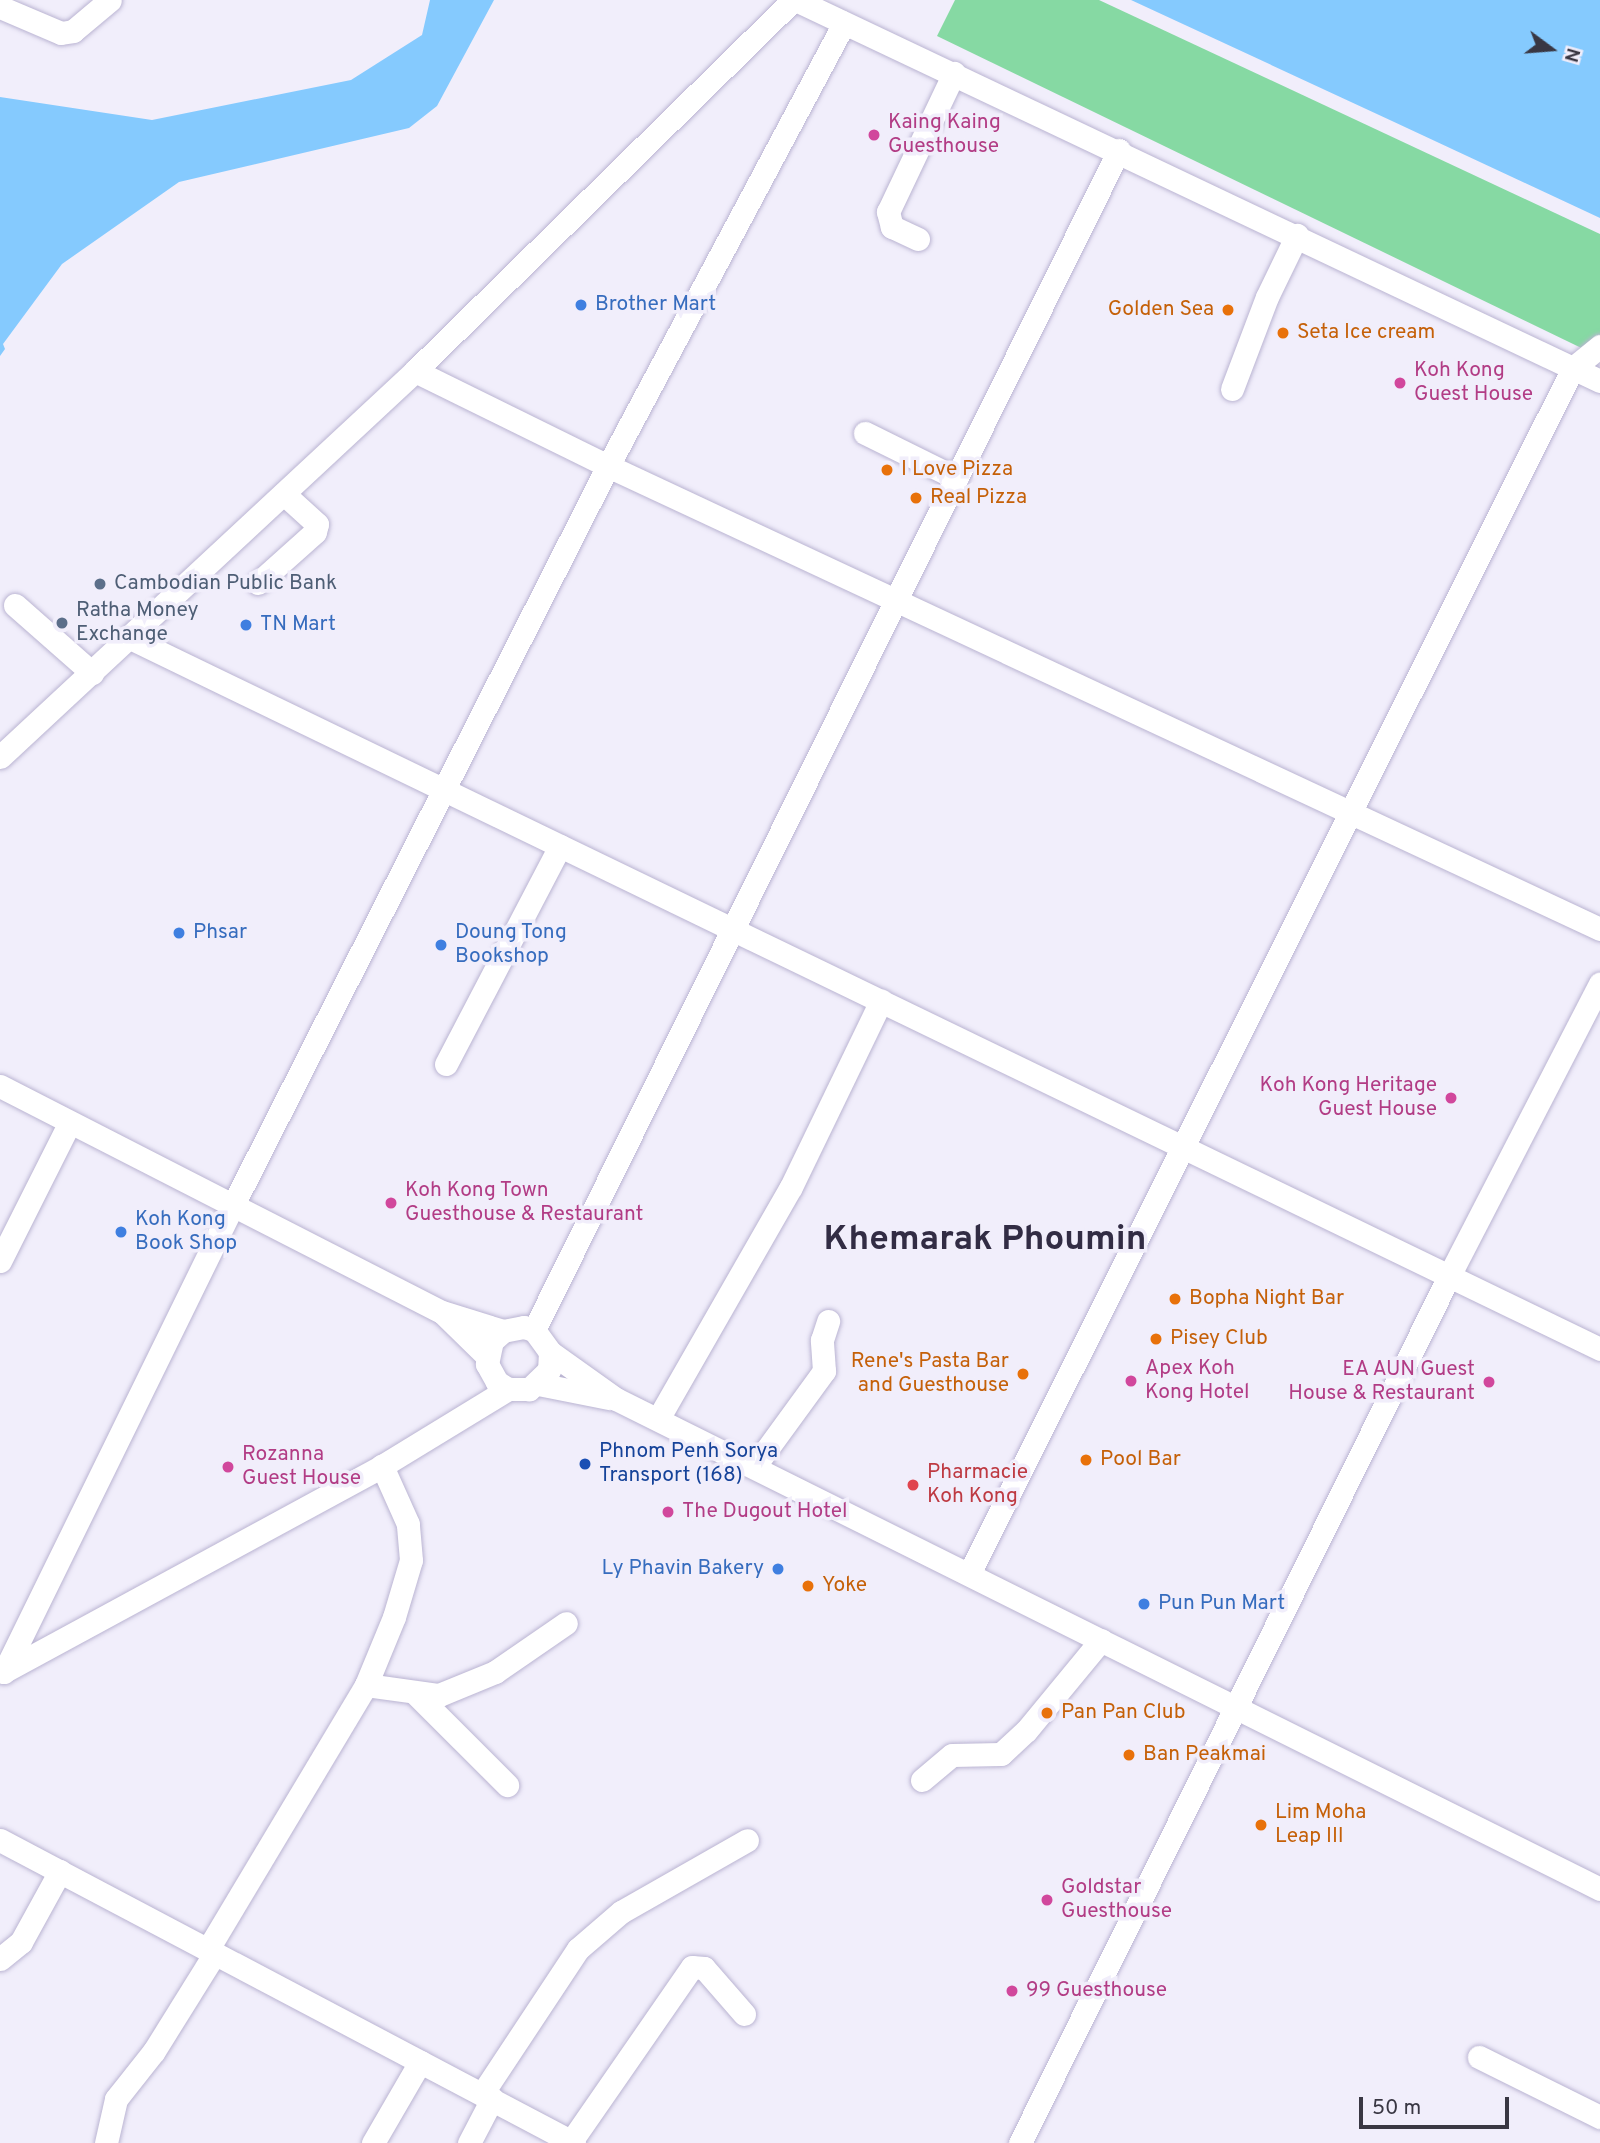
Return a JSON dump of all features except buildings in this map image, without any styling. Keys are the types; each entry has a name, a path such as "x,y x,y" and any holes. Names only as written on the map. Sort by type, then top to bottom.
{"street":[{"path":"0,8 61,33 73,31 110,0"},
{"path":"0,757 415,371 794,0 1119,150 1600,381"},
{"path":"2,1673 232,1207 608,466 844,23"},
{"path":"918,240 892,227 888,212 954,73"},
{"path":"534,1330 1119,150"},
{"path":"1232,389 1267,297 1297,235"},
{"path":"969,1574 1353,813 1573,368 1600,346"},
{"path":"415,371 608,466 896,598 1600,929"},
{"path":"865,433 956,478"},
{"path":"258,583 315,532 317,524 284,494"},
{"path":"15,605 92,673"},
{"path":"130,638 1600,1349"},
{"path":"446,1064 560,846"},
{"path":"1020,2143 1449,1276 1600,984"},
{"path":"658,1419 791,1187 881,1001"},
{"path":"0,1086 69,1124 442,1312 503,1331 524,1327 534,1330 550,1352 616,1399 1600,1889"},
{"path":"0,1261 69,1124"},
{"path":"442,1312 508,1389"},
{"path":"754,1467 824,1371 822,1340 828,1321"},
{"path":"473,1412 492,1341 503,1331"},
{"path":"2,1673 382,1466 508,1389 529,1389 538,1384 549,1370 550,1352"},
{"path":"538,1384 616,1399"},
{"path":"106,2143 116,2099 154,2052 366,1685 394,1617 411,1560 408,1524 382,1466"},
{"path":"366,1685 416,1694 439,1695 495,1672 566,1623"},
{"path":"922,1780 952,1755 1001,1754 1026,1731 1101,1640"},
{"path":"416,1694 507,1785"},
{"path":"0,1840 572,2143 692,1967 704,1968 744,2014"},
{"path":"469,2143 487,2097 578,1949 621,1912 747,1840"},
{"path":"0,1959 22,1942 60,1871"},
{"path":"1479,2057 1600,2117"},
{"path":"373,2143 420,2062"}],"green space":[{"path":"955,0 1099,0 1600,234 1600,357 937,36"}],"water":[{"path":"430,0 494,0 437,106 409,128 179,182 62,264 3,344 5,349 0,356 0,97 152,120 351,80 422,35"},
{"path":"1131,0 1600,0 1600,218 1392,121"}],"place":[{"name":"Kaing Kaing Guesthouse","path":"874,135"},
{"name":"Brother Mart","path":"581,305"},
{"name":"Golden Sea","path":"1228,310"},
{"name":"Seta Ice cream","path":"1283,333"},
{"name":"Koh Kong Guest House","path":"1400,383"},
{"name":"I Love Pizza","path":"887,470"},
{"name":"Real Pizza","path":"916,498"},
{"name":"Cambodian Public Bank","path":"100,584"},
{"name":"Ratha Money Exchange","path":"62,623"},
{"name":"TN Mart","path":"246,625"},
{"name":"Phsar","path":"179,933"},
{"name":"Doung Tong Bookshop","path":"441,945"},
{"name":"Koh Kong Heritage Guest House","path":"1451,1098"},
{"name":"Koh Kong Town Guesthouse & Restaurant","path":"391,1203"},
{"name":"Koh Kong Book Shop","path":"121,1232"},
{"name":"Bopha Night Bar","path":"1175,1299"},
{"name":"Pisey Club","path":"1156,1339"},
{"name":"Rene's Pasta Bar and Guesthouse","path":"1023,1374"},
{"name":"Apex Koh Kong Hotel","path":"1131,1381"},
{"name":"EA AUN Guest House & Restaurant","path":"1489,1382"},
{"name":"Pool Bar","path":"1086,1460"},
{"name":"Phnom Penh Sorya Transport (168)","path":"585,1464"},
{"name":"Rozanna Guest House","path":"228,1467"},
{"name":"Pharmacie Koh Kong","path":"913,1485"},
{"name":"The Dugout Hotel","path":"668,1512"},
{"name":"Ly Phavin Bakery","path":"778,1569"},
{"name":"Yoke","path":"808,1586"},
{"name":"Pun Pun Mart","path":"1144,1604"},
{"name":"Pan Pan Club","path":"1047,1713"},
{"name":"Ban Peakmai","path":"1129,1755"},
{"name":"Lim Moha Leap III","path":"1261,1825"},
{"name":"Goldstar Guesthouse","path":"1047,1900"},
{"name":"99 Guesthouse","path":"1012,1991"}],"district":[{"name":"Khemarak Phoumin","path":"985,1240"}]}
